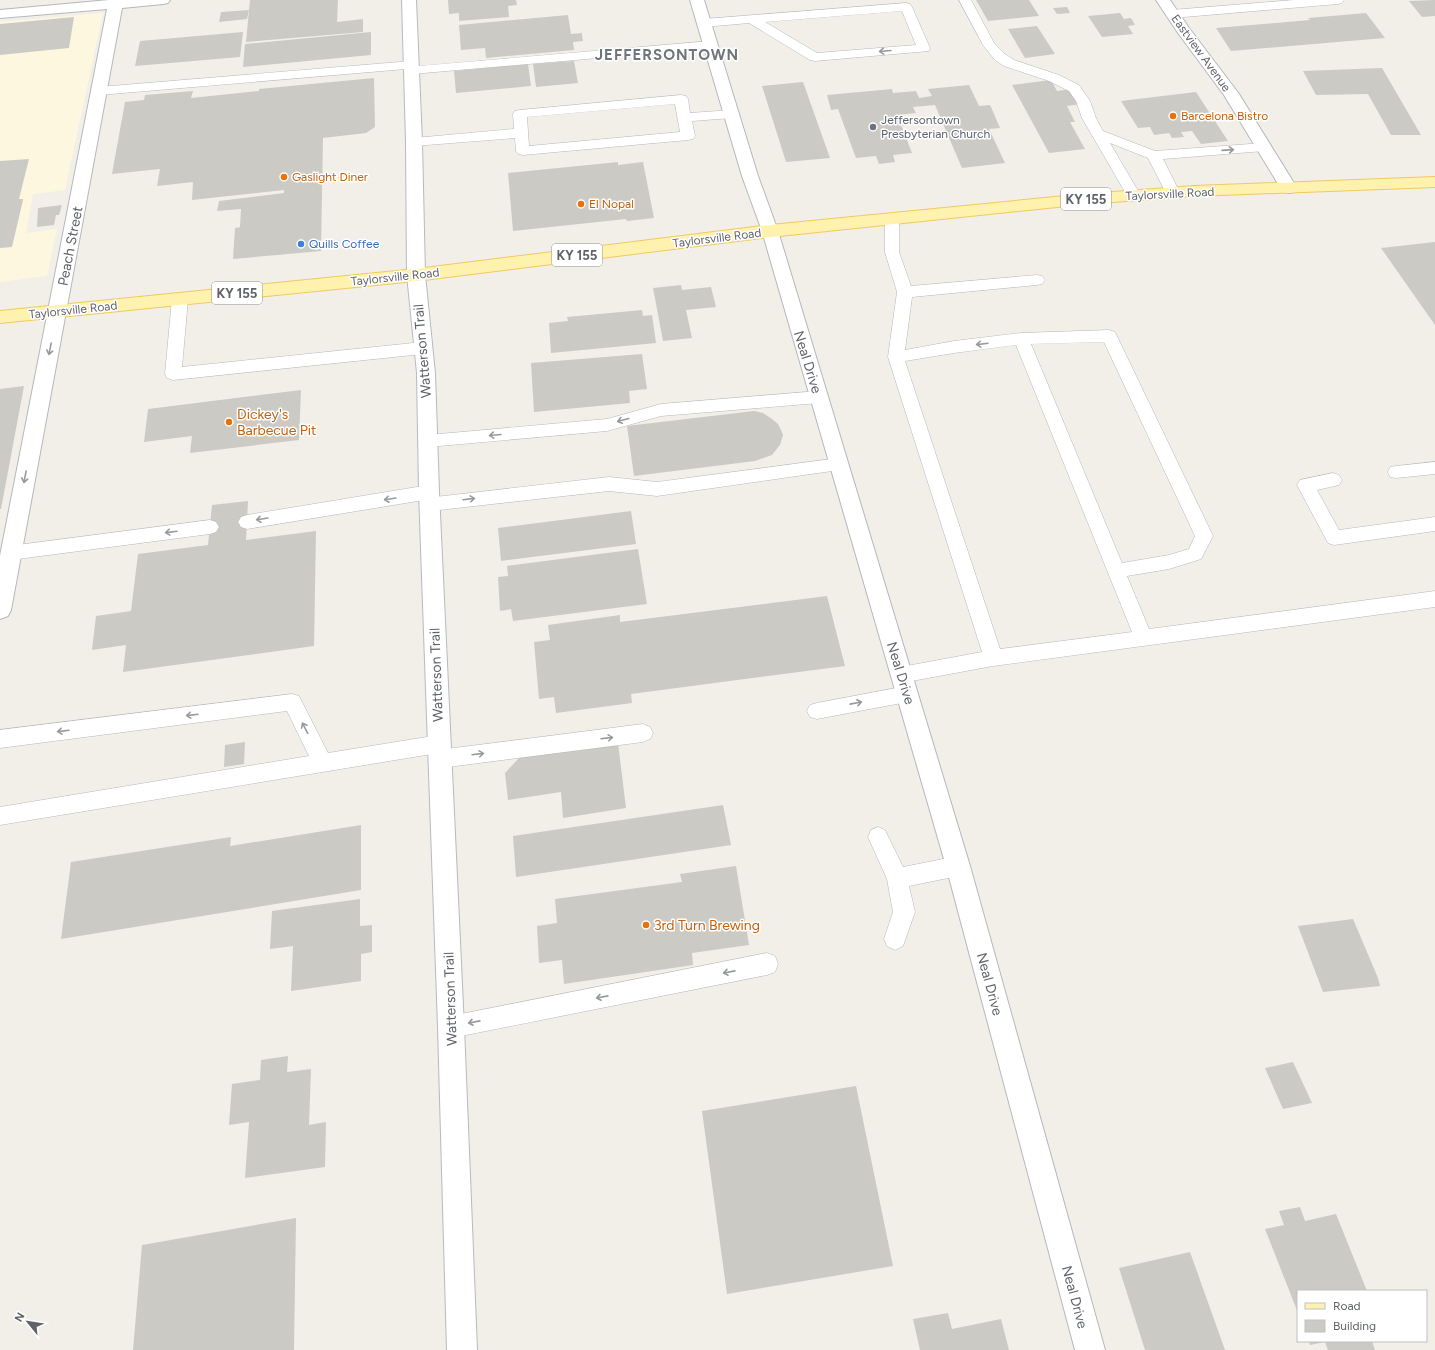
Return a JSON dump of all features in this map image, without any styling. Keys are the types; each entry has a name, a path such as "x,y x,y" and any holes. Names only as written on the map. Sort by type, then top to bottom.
{"main road":[{"name":"Taylorsville Road","path":"0,317 416,275 770,232 1086,199 1173,193 1435,182"}],"street":[{"path":"0,14 68,4 163,0"},
{"name":"Watterson Trail","path":"409,0 414,142 416,275 426,373 462,1350"},
{"name":"Neal Drive","path":"696,0 750,176 770,232 958,866 1090,1350"},
{"name":"Eastview Avenue","path":"1163,0 1231,94 1289,188"},
{"name":"Peach Street","path":"0,610 116,2"}],"lane":[{"path":"965,0 989,45 1000,57 1010,63 1054,78 1074,88 1134,196"},
{"path":"1172,14 1338,0"},
{"path":"704,23 751,19 906,7 924,48 815,57 751,19"},
{"path":"99,91 711,45"},
{"path":"681,99 688,136 523,151 521,133 520,114 681,99"},
{"path":"684,118 732,114"},
{"path":"414,142 521,133"},
{"path":"1100,134 1154,155 1264,147"},
{"path":"1154,155 1173,193"},
{"path":"892,219 892,252 905,292 896,357 993,658"},
{"path":"905,292 1036,280"},
{"path":"180,299 173,374 423,348"},
{"path":"896,357 954,347 1021,339 1109,336 1204,536 1195,554 1168,562 1116,571"},
{"path":"1021,339 1143,637"},
{"path":"428,441 607,425 661,410 819,397"},
{"path":"247,522 430,498 609,484 657,489 839,464"},
{"path":"1396,472 1435,468"},
{"path":"1333,480 1306,485 1334,538 1435,524"},
{"path":"10,553 210,528"},
{"path":"817,711 993,658 1435,599"},
{"path":"0,739 292,702 323,763"},
{"path":"0,816 323,763 643,733"},
{"path":"878,837 897,878 904,912 895,939"},
{"path":"897,878 958,866"},
{"path":"451,1027 768,964"}],"shaded area":[{"path":"103,13 65,190 33,194 26,233 57,229 47,276 0,282 0,22"}],"building":[{"path":"250,0 338,0 337,22 363,19 363,32 246,42"},
{"path":"448,0 516,0 517,5 508,6 509,17 459,21 459,13 449,14"},
{"path":"976,0 1029,0 1039,16 988,21"},
{"path":"1435,0 1435,16 1422,17 1409,1"},
{"path":"1067,7 1070,13 1057,14 1053,8"},
{"path":"249,10 247,19 219,22 221,12"},
{"path":"1120,13 1124,19 1131,18 1135,25 1128,26 1133,34 1102,37 1088,16"},
{"path":"1366,13 1385,38 1231,51 1216,28 1310,20 1308,18"},
{"path":"568,15 571,34 582,33 583,41 573,42 574,50 486,58 485,48 461,50 459,25"},
{"path":"74,17 69,48 0,55 0,24"},
{"path":"1037,26 1055,54 1025,58 1008,29"},
{"path":"243,32 240,57 135,66 140,41"},
{"path":"371,32 371,55 243,67 245,44"},
{"path":"574,61 578,83 536,87 533,64"},
{"path":"528,64 531,86 456,93 454,71"},
{"path":"1382,68 1421,135 1391,135 1368,94 1316,95 1303,71"},
{"path":"374,78 375,127 366,133 323,138 321,251 233,259 235,228 240,227 241,209 217,211 219,201 284,193 284,190 192,200 193,182 157,186 160,169 112,174 125,102 144,100 145,95 193,91 191,98 259,91 259,89"},
{"path":"1051,80 1057,91 1072,89 1081,104 1067,106 1075,122 1070,122 1085,149 1049,153 1012,85"},
{"path":"803,82 830,158 786,162 762,86"},
{"name":"Jeffersontown Presbyterian Church","path":"969,85 979,106 990,105 991,107 1000,128 989,129 1005,163 962,168 935,105 913,107 916,113 897,115 912,153 893,155 895,162 879,164 876,156 856,158 838,109 831,110 827,95 892,89 893,93 916,91 919,98 932,96 928,89"},
{"path":"1196,92 1228,141 1201,144 1192,131 1181,132 1184,137 1172,138 1169,133 1154,135 1150,127 1138,128 1121,101"},
{"path":"29,159 19,199 23,200 12,247 0,248 0,161"},
{"name":"El Nopal","path":"618,162 618,165 643,162 654,218 627,221 626,219 513,231 508,173"},
{"path":"62,205 59,215 56,215 54,225 37,227 38,208"},
{"path":"1435,242 1435,325 1381,248"},
{"path":"681,285 682,290 711,287 716,307 686,310 692,338 663,341 653,288"},
{"path":"642,310 643,316 652,315 656,343 551,353 549,323 568,321 567,317"},
{"path":"642,354 647,389 629,391 630,403 534,412 531,363"},
{"path":"24,386 1,509 0,509 0,389"},
{"path":"301,390 299,440 190,453 192,436 144,442 148,409"},
{"path":"754,411 763,413 772,419 778,424 781,430 783,435 780,445 772,455 755,461 634,476 627,426"},
{"path":"248,501 246,540 316,531 314,646 123,672 126,645 92,650 96,616 131,611 138,554 208,545 212,505"},
{"path":"631,511 636,544 501,561 498,528"},
{"path":"638,549 647,604 513,621 511,609 500,611 498,577 508,576 507,566"},
{"path":"827,596 845,666 631,694 632,703 556,713 554,697 539,699 534,642 550,640 548,625 620,615 620,622"},
{"path":"245,742 244,764 224,767 225,745"},
{"path":"618,743 626,808 563,818 561,792 508,800 505,773 520,757"},
{"path":"723,805 731,845 516,877 513,836"},
{"path":"361,825 361,890 61,939 71,862 231,837 230,846"},
{"name":"3rd Turn Brewing","path":"736,866 749,945 692,953 693,965 564,984 562,960 539,963 537,926 557,923 555,899 682,882 680,874"},
{"path":"360,899 360,926 372,925 372,952 361,954 361,981 291,991 293,946 270,949 272,911"},
{"path":"1353,919 1380,986 1323,992 1298,926"},
{"path":"288,1056 287,1072 311,1069 309,1125 326,1122 325,1167 245,1178 249,1122 229,1125 232,1084 260,1080 261,1060"},
{"path":"1293,1062 1312,1103 1283,1109 1265,1068"},
{"path":"856,1086 893,1266 727,1294 702,1111"},
{"path":"1300,1207 1305,1221 1336,1214 1367,1290 1297,1290 1297,1310 1265,1229 1284,1225 1279,1211"},
{"path":"296,1218 294,1350 133,1350 142,1245"},
{"path":"1190,1252 1225,1350 1145,1350 1119,1268"},
{"path":"948,1313 952,1329 1001,1319 1009,1350 920,1350 913,1319"},
{"path":"1309,1342 1325,1342 1310,1345"},
{"path":"1325,1342 1372,1342 1375,1350 1328,1350"}],"place":[{"name":"Barcelona Bistro","path":"1173,116"},
{"name":"Jeffersontown Presbyterian Church","path":"873,127"},
{"name":"Gaslight Diner","path":"284,177"},
{"name":"El Nopal","path":"581,204"},
{"name":"Quills Coffee","path":"301,244"},
{"name":"Dickey's Barbecue Pit","path":"229,422"},
{"name":"3rd Turn Brewing","path":"646,925"}],"district":[{"name":"JEFFERSONTOWN","path":"667,55"}]}
